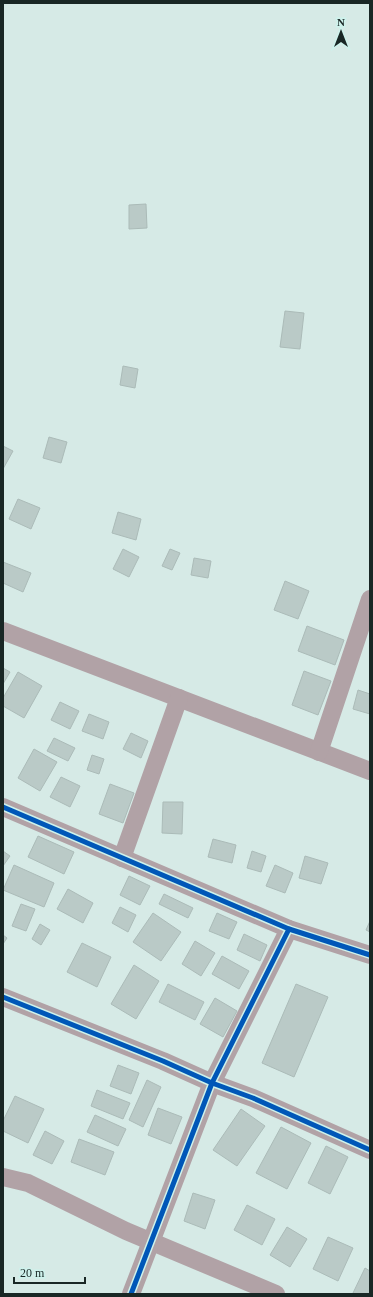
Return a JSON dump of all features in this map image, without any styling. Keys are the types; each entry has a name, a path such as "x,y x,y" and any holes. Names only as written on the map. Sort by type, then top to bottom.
{"street":[{"path":"318,752 370,599"},
{"path":"3,631 370,771"},
{"path":"122,858 179,698"},
{"path":"3,807 289,929 370,955"},
{"path":"131,1294 212,1083 289,929"},
{"path":"3,997 163,1061 212,1083 300,1117 370,1150"},
{"path":"3,1176 28,1183 151,1241 276,1294"}],"building":[{"path":"146,204 147,228 129,229 129,205"},
{"path":"285,311 304,313 300,349 280,347"},
{"path":"123,366 138,369 135,388 120,385"},
{"path":"49,437 67,442 61,463 43,458"},
{"path":"3,446 13,451 3,469"},
{"path":"18,499 40,508 31,529 9,519"},
{"path":"118,512 141,519 136,540 112,533"},
{"path":"123,549 139,557 129,577 113,569"},
{"path":"170,549 180,553 172,570 162,566"},
{"path":"194,558 211,561 208,578 191,575"},
{"path":"3,562 31,573 23,592 3,583"},
{"path":"285,581 309,591 298,619 274,610"},
{"path":"307,626 344,640 335,665 298,651"},
{"path":"3,668 10,672 3,684"},
{"path":"304,671 331,681 318,715 292,705"},
{"path":"18,672 42,686 24,718 3,706 3,698"},
{"path":"358,690 370,694 370,714 353,709"},
{"path":"60,702 79,711 70,729 51,720"},
{"path":"89,714 109,722 103,739 82,731"},
{"path":"131,733 148,741 141,758 123,749"},
{"path":"54,738 75,748 68,761 47,751"},
{"path":"34,749 57,762 40,791 18,778"},
{"path":"92,755 104,759 99,774 87,770"},
{"path":"61,777 80,786 70,807 50,797"},
{"path":"110,784 134,793 123,823 99,814"},
{"path":"163,802 183,802 182,834 162,833"},
{"path":"38,836 74,852 64,874 28,857"},
{"path":"213,839 236,845 232,863 208,857"},
{"path":"3,851 10,856 3,866"},
{"path":"252,851 266,856 261,872 247,868"},
{"path":"305,856 328,863 321,884 299,878"},
{"path":"14,865 54,883 44,907 3,890"},
{"path":"275,865 293,873 285,893 266,886"},
{"path":"129,876 150,886 140,905 120,895"},
{"path":"68,889 93,903 83,923 57,909"},
{"path":"164,894 193,908 188,918 159,904"},
{"path":"21,904 35,909 26,931 12,926"},
{"path":"120,907 136,915 128,932 112,923"},
{"path":"153,913 181,932 161,961 133,942"},
{"path":"217,913 237,922 229,939 209,931"},
{"path":"370,921 370,932 366,930"},
{"path":"40,924 50,930 41,945 32,939"},
{"path":"244,934 267,945 260,961 237,950"},
{"path":"3,935 7,938 3,944"},
{"path":"195,941 215,953 201,976 182,964"},
{"path":"82,943 111,957 97,987 67,972"},
{"path":"222,956 249,971 239,989 212,974"},
{"path":"134,965 159,981 136,1019 111,1004"},
{"path":"168,984 204,1002 195,1020 159,1002"},
{"path":"296,984 328,997 294,1077 262,1063"},
{"path":"215,998 237,1011 223,1037 200,1024"},
{"path":"118,1065 139,1073 131,1094 110,1086"},
{"path":"147,1080 161,1087 143,1127 129,1120"},
{"path":"97,1090 130,1103 123,1119 91,1106"},
{"path":"15,1096 44,1109 28,1143 3,1131 3,1121"},
{"path":"158,1108 182,1117 171,1144 148,1135"},
{"path":"241,1109 265,1126 237,1166 213,1150"},
{"path":"95,1115 126,1129 118,1146 87,1132"},
{"path":"281,1127 311,1143 287,1189 256,1173"},
{"path":"45,1131 64,1141 52,1164 33,1155"},
{"path":"79,1139 114,1152 105,1175 71,1162"},
{"path":"326,1146 348,1157 330,1194 308,1183"},
{"path":"193,1193 215,1200 205,1229 184,1221"},
{"path":"247,1205 275,1219 262,1245 234,1230"},
{"path":"287,1227 307,1239 290,1267 270,1255"},
{"path":"328,1237 353,1248 338,1281 313,1269"},
{"path":"365,1268 370,1271 370,1294 353,1293"}],"cycle path":[{"path":"3,807 289,929 370,955"},
{"path":"131,1294 212,1083 289,929"},
{"path":"3,997 163,1061 212,1083 253,1098 370,1150"}]}
